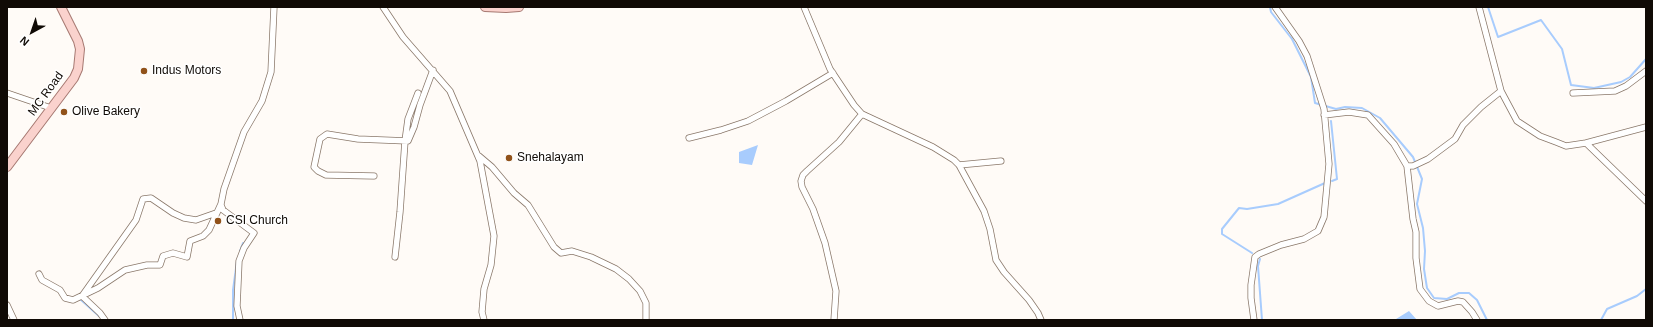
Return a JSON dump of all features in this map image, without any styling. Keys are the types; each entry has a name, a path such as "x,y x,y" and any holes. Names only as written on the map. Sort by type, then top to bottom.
{"main road":[{"name":"MC Road","path":"7,167 74,78 78,69 78,41 61,7"},
{"path":"484,7 519,7"}],"street":[{"path":"39,274 42,280 60,290 65,298 73,300 98,288 125,270 148,265 160,265 163,256 173,253 187,257 190,241 203,236 209,230 221,205 236,153 244,132 262,101 271,72 274,7"},
{"path":"383,7 403,37 450,91 480,161 494,236 491,265 484,289 482,312 484,320"},
{"path":"804,7 833,73 854,105 862,114 933,147 954,160 959,165 984,211 990,230 996,260 1004,272 1029,300 1038,313 1040,320"},
{"path":"1254,320 1251,285 1255,257 1281,245 1312,236 1318,231 1322,225 1329,164 1324,112 1307,56 1299,41 1275,7"},
{"path":"1479,7 1501,91 1517,120 1540,136 1566,146 1586,143 1646,127"},
{"path":"374,176 326,175 318,171 314,167 320,139 327,134 358,139 408,141 433,70"},
{"path":"1573,93 1615,90 1626,86 1646,72"},
{"path":"689,138 748,121 786,101 833,73"},
{"path":"1410,166 1428,159 1455,140 1463,125 1480,107 1501,91"},
{"path":"7,93 51,108"},
{"path":"395,257 408,119 418,93"},
{"path":"1324,112 1349,112 1368,115 1394,144 1410,166 1413,219 1416,232 1416,258 1420,289 1429,301 1438,306 1458,301 1463,302 1477,320"},
{"path":"834,320 836,290 825,243 813,209 802,187 801,181 803,175 839,142 862,114"},
{"path":"1586,143 1646,201"},
{"path":"477,154 492,167 514,193 528,205 554,247 560,253 572,251 590,257 616,269 629,279 640,291 646,304 646,320"},
{"path":"959,165 1002,161"},
{"path":"82,296 136,220 143,199 151,198 168,210 184,218 196,220 216,213"},
{"path":"221,205 223,210 254,233 244,248 239,261 237,306 240,320"},
{"path":"82,296 100,313 105,320"},
{"path":"7,305 14,320"}],"water":[{"path":"758,145 752,165 739,163 739,152"},
{"path":"1409,311 1417,320 1396,320 1396,319"}],"waterway":[{"path":"1270,7 1271,12 1292,39 1311,77 1315,103 1336,109 1345,107 1362,108 1380,118 1413,157 1422,179 1417,204 1423,228 1425,251 1424,269 1427,288 1434,298 1447,299 1459,293 1469,293 1477,300 1487,320"},
{"path":"1488,7 1498,37 1541,20 1562,49 1571,85 1594,88 1621,82 1630,77 1646,59"},
{"path":"1331,121 1337,179 1332,181"},
{"path":"1252,253 1222,234 1222,229 1239,208 1247,209 1278,204 1325,183"},
{"path":"240,251 243,243"},
{"path":"1260,259 1258,266 1262,320"},
{"path":"233,320 233,290 237,261"},
{"path":"1601,320 1607,309 1637,296 1646,289"},
{"path":"80,299 100,317"}],"place":[{"name":"Indus Motors","path":"144,71"},
{"name":"Olive Bakery","path":"64,112"},
{"name":"Snehalayam","path":"509,158"},
{"name":"CSI Church","path":"218,221"}]}
